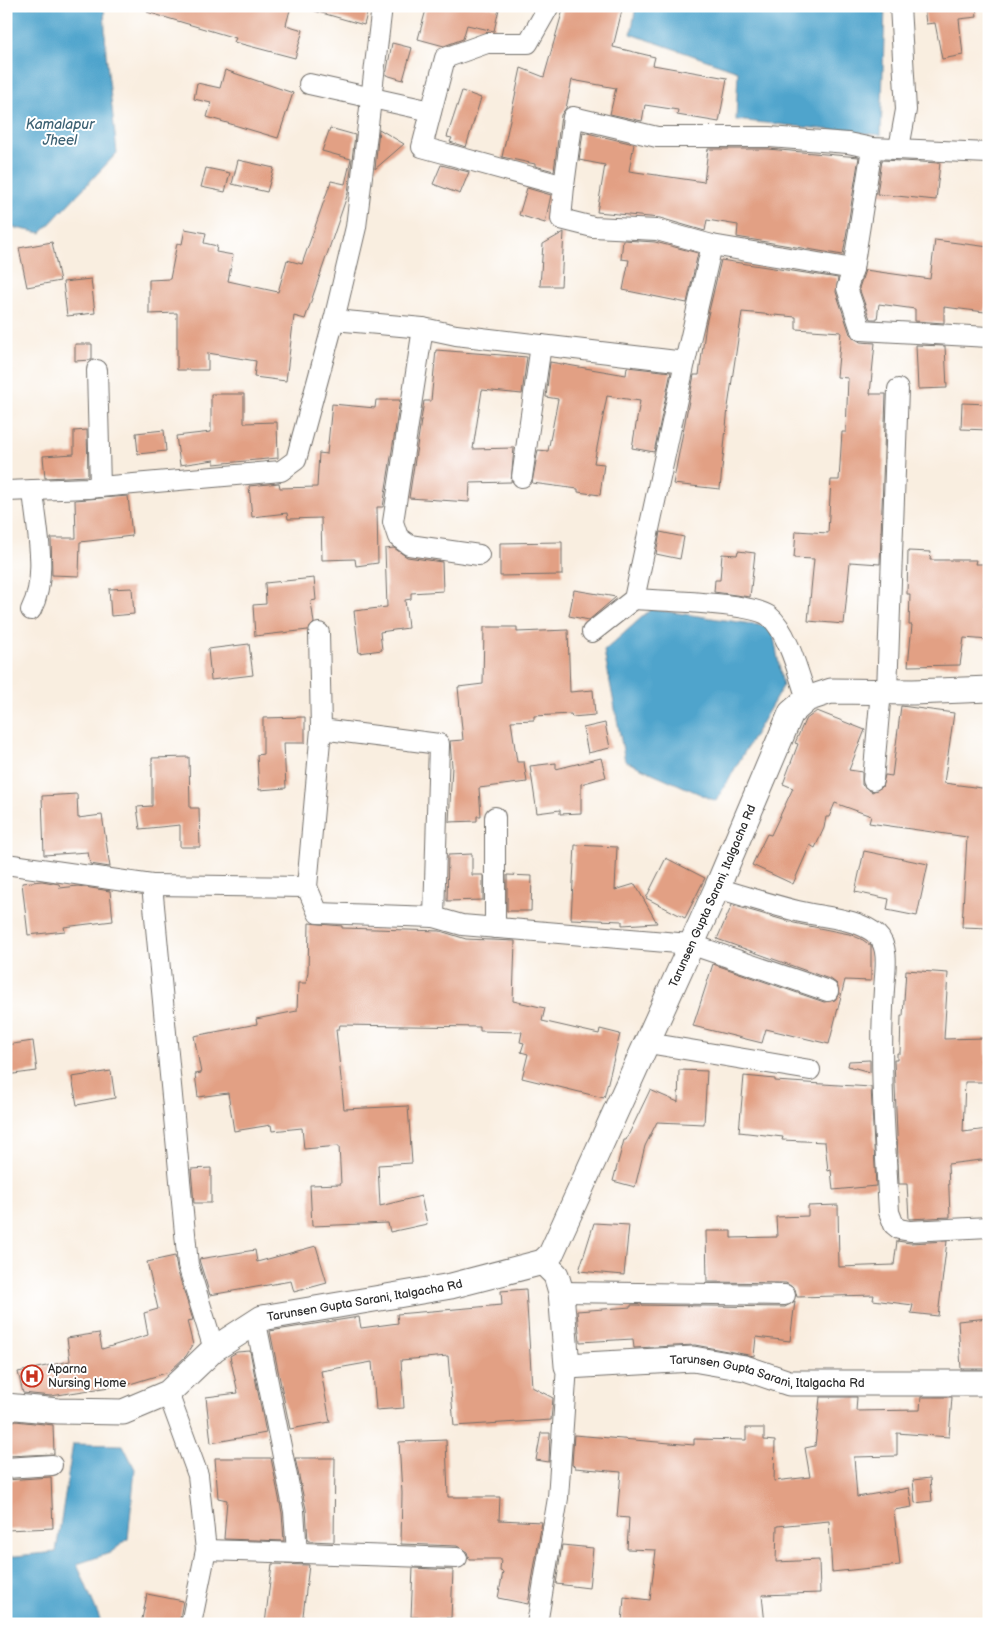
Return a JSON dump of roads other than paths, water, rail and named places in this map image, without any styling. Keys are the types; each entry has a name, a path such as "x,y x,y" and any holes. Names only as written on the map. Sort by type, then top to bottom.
{"street":[{"path":"6,491 100,487 281,472 290,467 296,460 334,320 356,227 382,6"},
{"path":"549,6 528,43 487,43 445,58 422,147 564,186"},
{"path":"899,148 906,110 900,6"},
{"path":"309,84 372,96 431,111"},
{"path":"853,269 712,245 657,230 593,227 561,219 573,117 657,137 769,137 848,143 872,148 989,153"},
{"path":"872,148 853,269 847,288 861,330 989,337"},
{"path":"592,632 634,599 712,245"},
{"path":"334,320 423,328 456,335 686,362"},
{"path":"423,328 393,522 398,537 409,545 480,555"},
{"path":"522,477 541,345"},
{"path":"97,370 100,487"},
{"path":"873,780 884,691 898,389"},
{"path":"31,610 38,596 40,580 33,490"},
{"path":"634,599 722,604 758,611 769,616 788,647 807,699"},
{"path":"320,633 321,729 307,887 318,912 434,917 462,925 690,944 828,991"},
{"name":"Tarunsen Gupta Sarani, Italgacha Rd","path":"6,1406 58,1411 123,1412 168,1393 214,1349 262,1318 451,1286 543,1262 550,1254 564,1225 648,1043 690,944 717,888 791,713 807,699 831,690 989,690"},
{"path":"321,729 439,744 434,917"},
{"path":"495,817 495,928"},
{"path":"6,864 152,885 307,887"},
{"path":"152,885 188,1266 214,1349"},
{"path":"717,888 798,912 865,927 876,934 882,942 886,963 882,1025 882,1086 889,1212 892,1220 899,1229 910,1230 989,1227"},
{"path":"648,1043 810,1070"},
{"path":"537,1624 558,1498 567,1366 561,1292 556,1275 543,1262"},
{"path":"561,1292 785,1295"},
{"path":"256,1323 294,1511 297,1553"},
{"name":"Tarunsen Gupta Sarani, Italgacha Rd","path":"567,1366 694,1360 746,1368 789,1383 989,1383"},
{"path":"168,1393 198,1476 206,1550 191,1624"},
{"path":"6,1468 52,1465"},
{"path":"206,1550 457,1558"}],"water":[{"name":"Kamalapur Jheel","path":"6,6 104,6 106,54 117,153 41,233 6,226"},
{"path":"636,6 885,6 881,135 736,120 738,71 631,34"},
{"path":"651,609 772,627 783,686 716,801 625,761 604,651"},
{"path":"73,1444 123,1445 135,1469 128,1539 110,1553 77,1564 102,1624 6,1624 6,1557 56,1552"}],"place":[{"name":"Aparna Nursing Home","path":"32,1376"}]}
